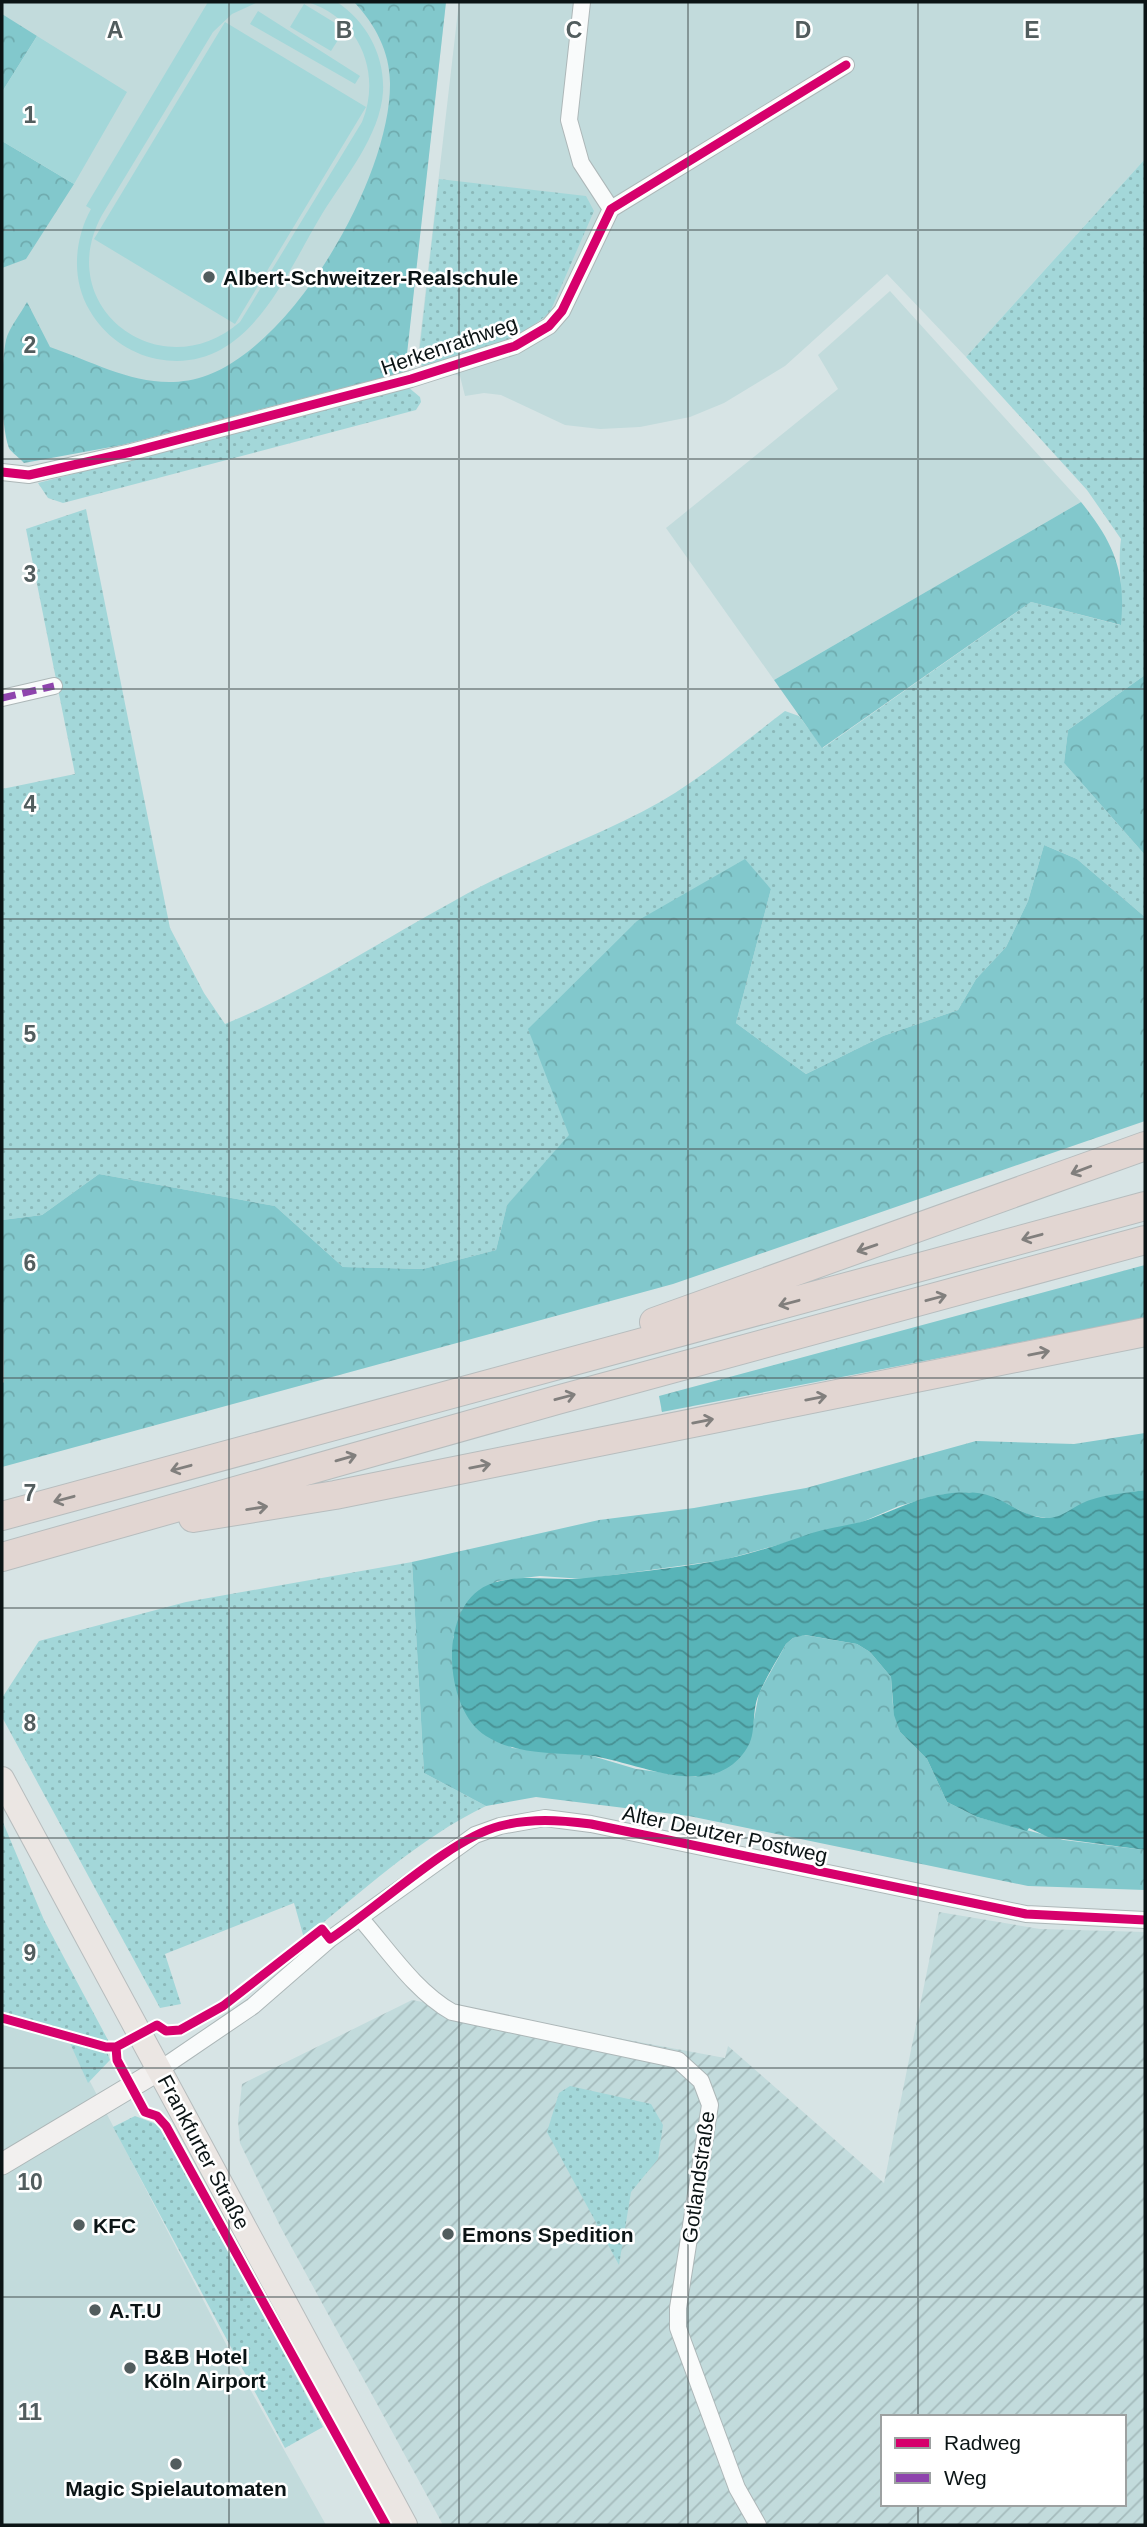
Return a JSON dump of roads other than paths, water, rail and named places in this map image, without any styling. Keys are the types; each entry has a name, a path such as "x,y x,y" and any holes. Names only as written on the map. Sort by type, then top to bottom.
{"highway":[{"path":"342,1425 631,1331 1145,1146"},
{"path":"2,1516 1145,1206"},
{"path":"2,1557 544,1403 1145,1240"},
{"path":"68,1539 335,1495 1145,1332"}],"main road":[{"name":"Frankfurter Straße","path":"2,1779 405,2525"}],"street":[{"path":"582,2 569,120 581,163 611,209 846,65"},
{"name":"Herkenrathweg","path":"2,472 29,475 131,452 411,379 515,346 549,326 562,311 611,209"},
{"path":"2,698 54,686"},
{"name":"Alter Deutzer Postweg","path":"2,2164 108,2104 159,2070 253,2006 330,1939 475,1835 499,1826 545,1818 591,1824 1027,1914 1145,1920"},
{"name":"Gotlandstraße","path":"361,1919 423,1991 452,2012 678,2060 701,2081 710,2105 678,2308 678,2328 737,2488 758,2525"}],"water":[{"path":"1145,1490 1145,1850 1048,1837 1029,1828 1027,1831 977,1817 947,1802 927,1759 900,1732 894,1715 891,1677 870,1652 857,1644 805,1635 793,1638 786,1644 759,1694 752,1736 747,1748 732,1765 713,1774 692,1776 670,1774 584,1755 534,1752 497,1742 471,1722 461,1703 454,1680 452,1656 455,1632 462,1610 475,1593 493,1583 528,1578 586,1578 723,1560 818,1531 861,1522 918,1500 945,1494 980,1493 1037,1517 1051,1518 1097,1498"}],"place":[{"name":"Albert-Schweitzer-Realschule","path":"209,277"},
{"name":"KFC","path":"79,2225"},
{"name":"Emons Spedition","path":"448,2234"},
{"name":"A.T.U","path":"95,2310"},
{"name":"B&B Hotel Köln Airport","path":"130,2368"},
{"name":"Magic Spielautomaten","path":"176,2464"}]}
